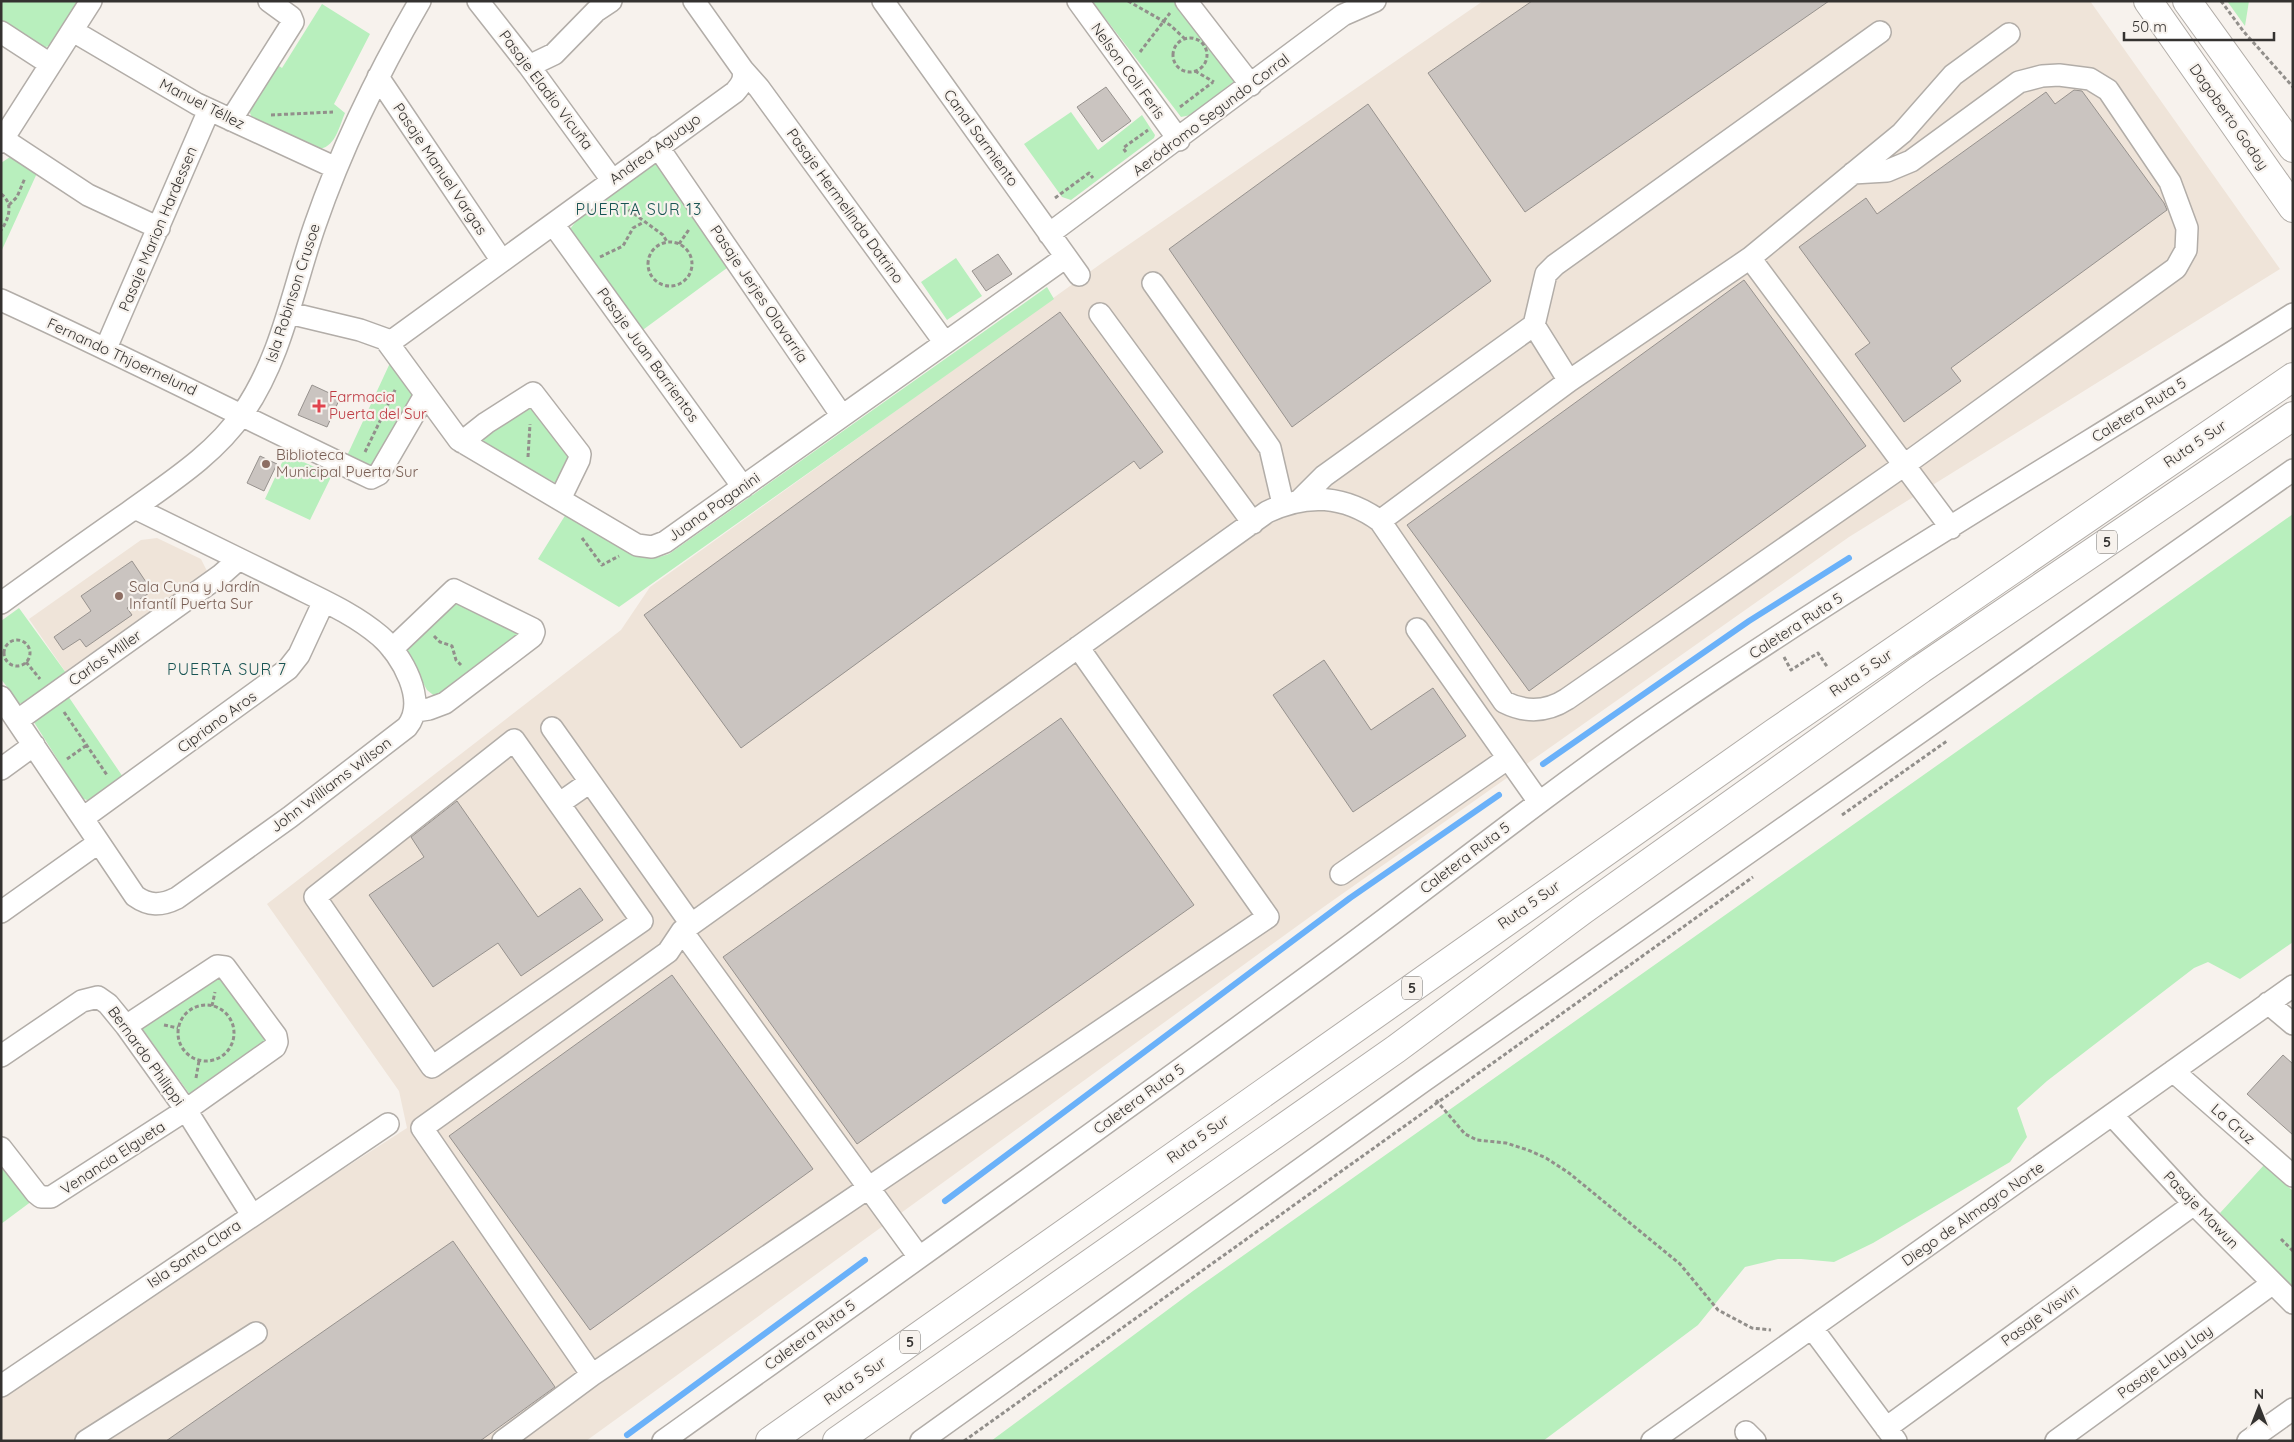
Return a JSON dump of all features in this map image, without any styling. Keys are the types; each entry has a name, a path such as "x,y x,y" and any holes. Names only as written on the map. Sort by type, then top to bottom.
{"main road":[{"name":"Dagoberto Godoy","path":"2148,1 2293,208"},
{"path":"2187,1 2293,148"},
{"name":"Ruta 5 Sur","path":"770,1441 1840,688 2293,377"},
{"name":"Ruta 5 Sur","path":"837,1441 1396,1049 1583,910 1921,668 2293,416"}],"street":[{"path":"91,1 2,140 88,195 159,228"},
{"path":"233,118 294,22 292,16 269,1"},
{"name":"Isla Robinson Crusoe","path":"1,603 198,461 242,414 267,371 289,313 307,250 336,168 378,77 420,1"},
{"name":"Pasaje Eladio Vicuña","path":"478,1 529,66 606,184"},
{"path":"529,66 554,54 596,11 611,1"},
{"path":"694,1 743,70"},
{"name":"Canal Sarmiento","path":"883,1 1079,275"},
{"name":"Nelson Coli Feris","path":"1078,1 1179,140"},
{"name":"Aeródromo Segundo Corral","path":"1050,234 1179,140 1343,15 1351,6 1375,1"},
{"path":"1178,6 1251,85"},
{"name":"Manuel Téllez","path":"73,31 209,110 233,118 336,168"},
{"path":"1,32 50,64"},
{"path":"592,1375 422,1128 668,952 686,928 1253,523 1291,502 1324,476 1534,325 1546,274 1555,265 1880,32"},
{"path":"1380,521 1569,381 1750,258 1912,124 1936,92 1953,75 2009,34"},
{"name":"Andrea Aguayo","path":"389,343 735,92 743,82 743,70"},
{"name":"Pasaje Hermelinda Datrino","path":"743,70 759,88 945,343"},
{"path":"1291,502 1334,499 1366,511 1380,521 1504,702 1521,709 1540,710 1550,708 1568,698 1903,466 2176,268 2186,250 2187,228 2170,182 2108,90 2098,82 2083,77 2042,76 2019,82 1911,161 1887,171 1853,173"},
{"name":"Pasaje Manuel Vargas","path":"378,77 502,261"},
{"name":"Pasaje Marion Hardessen","path":"106,348 209,110"},
{"name":"Pasaje Jerjes Olavarría","path":"658,147 842,416"},
{"name":"Pasaje Juan Barrientos","path":"553,224 743,487"},
{"name":"Juana Paganini","path":"389,343 425,395 462,442 637,545 652,547 665,542 1066,257"},
{"path":"1750,258 1951,528"},
{"path":"1153,283 1270,448 1291,502"},
{"name":"Fernando Thjoernelund","path":"1,300 106,348 242,414 264,428 374,478 379,474 425,395"},
{"path":"289,313 372,334 389,343"},
{"path":"1100,314 1253,523"},
{"name":"Caletera Ruta 5","path":"663,1441 1390,916 1539,802 1661,715 1774,640 2293,314"},
{"path":"1534,325 1569,381"},
{"path":"462,442 486,423 533,393 580,454 580,460 560,499"},
{"path":"921,1441 1438,1071 2293,470"},
{"path":"135,508 324,601 355,618 380,636 392,650 412,688 416,698 416,711 437,707 445,703 532,637 534,632 533,629 454,590 392,650"},
{"name":"Carlos Miller","path":"18,720 221,575 239,559"},
{"name":"Cipriano Aros","path":"82,818 288,669 299,655 324,601"},
{"path":"1417,629 1539,802"},
{"path":"503,1441 592,1375 1268,916 1078,647"},
{"name":"John Williams Wilson","path":"1,697 134,896 143,902 152,904 169,902 290,817 408,727 416,711"},
{"path":"552,728 590,782 686,928 867,1188 919,1257"},
{"path":"514,740 560,803 642,920 432,1067 315,897 514,740"},
{"path":"1,769 34,745"},
{"path":"1341,874 1507,759"},
{"path":"560,803 590,782"},
{"path":"1,912 98,843"},
{"name":"Venancia Elgueta","path":"1,1148 36,1193 41,1197 51,1197 186,1110 275,1047 277,1042 276,1036 225,967 221,965 126,1026"},
{"name":"Diego de Almagro Norte","path":"1652,1441 2293,986"},
{"name":"Bernardo Philippi","path":"1,1056 87,998 98,997 108,1004 126,1026 186,1110 252,1215"},
{"path":"2268,1003 2293,1024"},
{"name":"La Cruz","path":"2173,1072 2293,1176"},
{"name":"Pasaje Mawun","path":"2112,1115 2194,1204 2293,1303"},
{"name":"Isla Santa Clara","path":"1,1386 388,1124"},
{"name":"Pasaje Visviri","path":"1891,1434 2194,1204"},
{"name":"Pasaje Llay Llay","path":"2056,1441 2273,1283"},
{"path":"1806,1331 1891,1434"},
{"path":"86,1441 256,1334"},
{"path":"2248,1441 2293,1409"}],"path":[{"path":"1128,1 1175,28 1184,38 1197,39 1206,48 1205,62 1195,71 1185,71 1174,62 1174,48 1184,38"},
{"path":"2221,1 2244,32 2293,87"},
{"path":"1127,69 1163,22 1178,6"},
{"path":"1164,119 1213,82"},
{"path":"233,118 333,112"},
{"path":"9,205 16,197 34,159"},
{"path":"606,184 644,222 663,235 667,242"},
{"path":"1,194 8,200 9,205 7,220 1,230"},
{"path":"586,269 606,252 623,246 633,228 644,222"},
{"path":"667,242 677,243 685,248 692,262 688,277 676,286 660,284 652,278 648,269 648,259 653,249 667,242"},
{"path":"366,450 407,369"},
{"path":"526,479 533,393"},
{"path":"439,629 433,634 440,642 452,646 456,660 462,667 469,661"},
{"path":"18,640 28,646 30,655 25,663 14,666 5,658 3,649 9,643 18,640"},
{"path":"1774,640 1791,670 1818,653 1840,688"},
{"path":"52,695 118,792"},
{"path":"1837,818 1954,736"},
{"path":"964,1441 1755,876"},
{"path":"201,1006 212,1006 223,1010 230,1018 234,1029 234,1040 230,1050 221,1058 211,1061 199,1061 188,1055 181,1046 178,1028 182,1018 190,1010 201,1006"},
{"path":"1433,1096 1465,1134 1477,1140 1506,1143 1528,1150 1546,1158 1570,1173 1680,1264 1718,1310 1726,1316 1752,1328 1778,1331 1797,1337 1806,1331"},
{"path":"2281,1239 2293,1252"}],"shaded area":[{"path":"1483,1 2090,1 2280,269 1849,537 1325,906 586,1441 1,1441 1,1389 407,1128 399,1091 267,904 621,630 650,587 1102,263"},
{"name":"Sala Cuna y Jardín Infantíl Puerta Sur","path":"157,538 201,559 208,573 67,674 29,619 141,540"}],"green space":[{"path":"1,1 79,1 51,45 41,49 1,25"},
{"path":"1092,1 1180,1 1237,79 1191,115 1181,117"},
{"path":"2227,1 2249,1 2245,26"},
{"path":"322,4 370,34 334,104 345,113 336,136 328,145 317,149 252,118 248,108 276,64 282,68"},
{"path":"1071,112 1098,150 1142,115 1155,135 1154,138 1071,200 1062,197 1024,144"},
{"path":"13,155 38,171 1,252 1,163"},
{"path":"654,163 658,164 731,265 640,332 570,229 577,220"},
{"path":"956,258 982,296 947,320 921,282"},
{"path":"1047,287 1054,299 619,607 538,559 566,514 635,555 656,558 669,554"},
{"path":"390,363 413,396 375,468 345,460"},
{"path":"527,402 572,452 559,482 554,482 483,444 481,439"},
{"path":"286,454 332,475 310,520 265,499"},
{"path":"2293,514 2293,942 2240,979 2208,962 2194,968 2047,1081 2017,1108 2027,1137 2010,1162 1873,1243 1834,1262 1778,1259 1745,1267 1698,1325 1543,1441 991,1441 1193,1291"},
{"path":"452,598 513,623 521,635 437,698 427,690 404,649"},
{"path":"19,608 69,677 27,704 19,703 1,679 1,621"},
{"path":"66,693 125,780 89,801 82,798 32,719"},
{"path":"220,974 269,1042 191,1096 141,1027"},
{"path":"1,1156 36,1198 1,1224"},
{"path":"2264,1165 2293,1191 2293,1289 2220,1213"}],"building":[{"path":"1532,1 1829,1 1525,212 1428,73"},
{"path":"1106,87 1131,121 1102,142 1077,107"},
{"path":"2074,90 2082,91 2164,203 2167,210 1951,368 1961,381 1904,422 1855,354 1870,343 1799,247 1866,198 1877,214 2046,92 2055,104"},
{"path":"1368,104 1491,281 1292,427 1169,249"},
{"path":"998,254 1012,274 986,291 972,271"},
{"path":"1744,280 1866,446 1529,691 1407,525"},
{"path":"1060,312 1163,452 1140,469 1134,461 741,748 644,615"},
{"name":"Farmacia Puerta del Sur","path":"312,385 340,398 327,427 298,415"},
{"path":"260,456 277,464 264,491 247,483"},
{"path":"132,561 152,591 127,608 132,615 86,647 80,639 63,650 54,637 91,611 81,596"},
{"path":"1324,660 1371,730 1433,688 1466,736 1353,812 1273,695"},
{"path":"1061,718 1194,905 857,1144 723,957"},
{"path":"457,801 538,917 580,888 603,920 521,976 498,943 433,987 369,895 424,857 411,837"},
{"path":"672,975 813,1169 590,1330 449,1136"},
{"path":"2283,1055 2293,1064 2293,1135 2247,1094"},
{"path":"453,1241 555,1387 480,1441 166,1441"}],"waterway":[{"path":"1543,764 1749,621 1849,558"},
{"path":"945,1201 1350,898 1499,795"},
{"path":"627,1435 865,1260"}],"place":[{"name":"Farmacia Puerta del Sur","path":"319,406"},
{"name":"Biblioteca Municipal Puerta Sur","path":"266,464"},
{"name":"Sala Cuna y Jardín Infantíl Puerta Sur","path":"119,596"}],"district":[{"name":"PUERTA SUR 13","path":"639,209"},
{"name":"PUERTA SUR 7","path":"227,669"}]}
